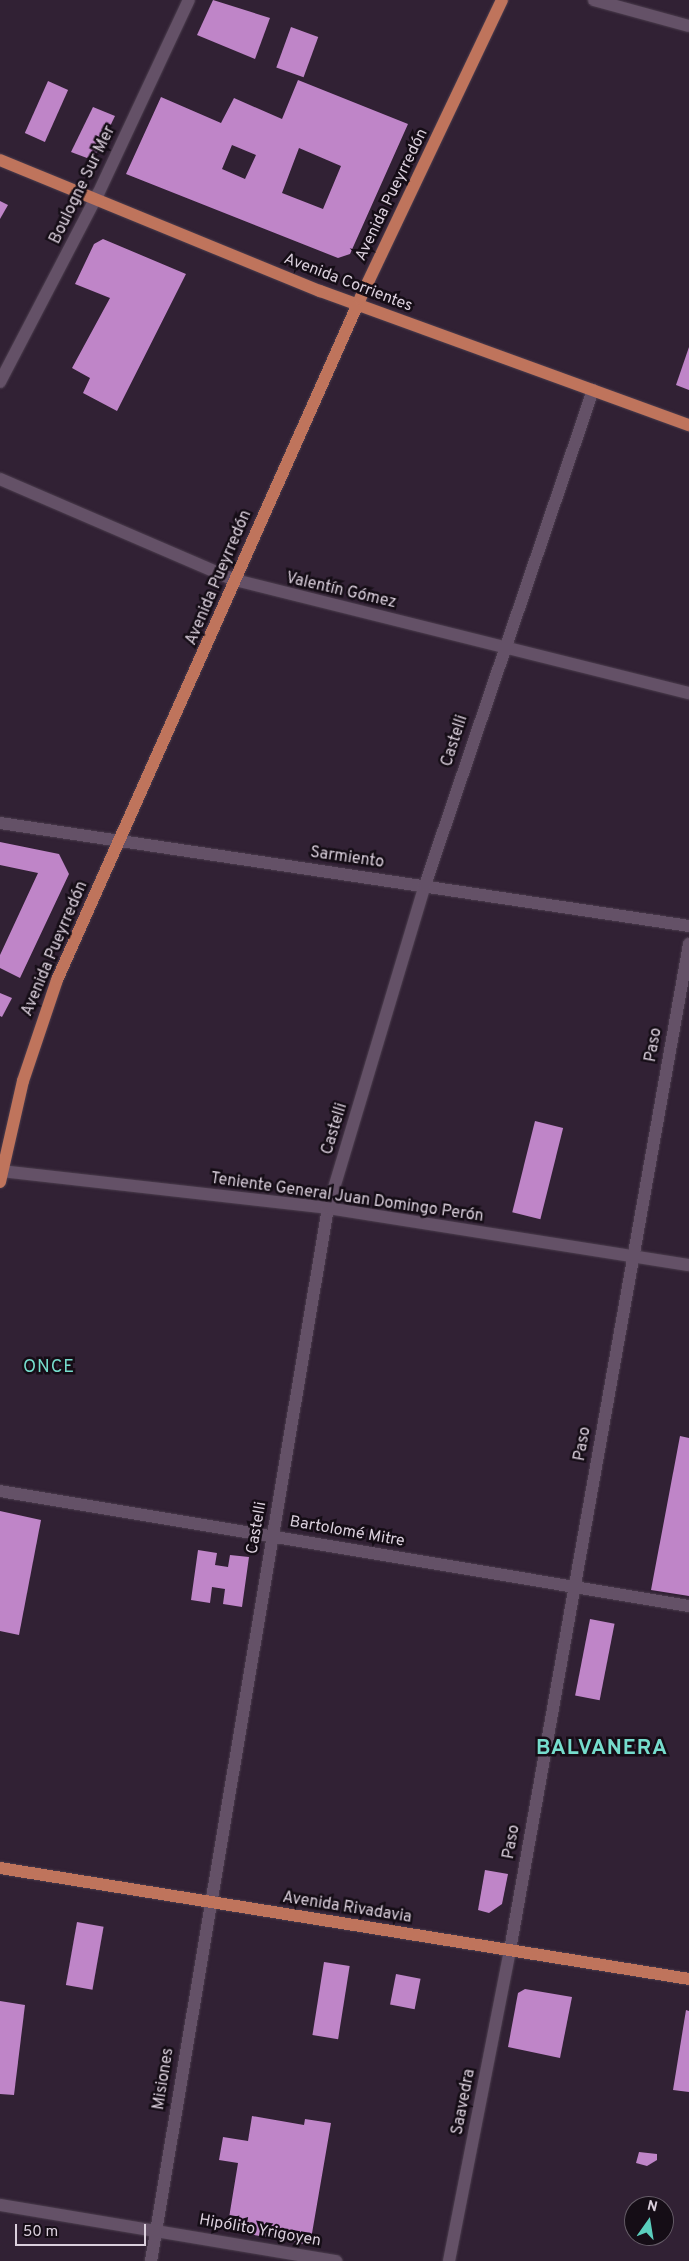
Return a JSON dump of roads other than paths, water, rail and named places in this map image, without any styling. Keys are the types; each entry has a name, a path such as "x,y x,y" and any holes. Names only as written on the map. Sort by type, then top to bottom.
{"main road":[{"name":"Avenida Pueyrredón","path":"1,1175 23,1081 52,993 358,305 502,0"},
{"name":"Avenida Corrientes","path":"0,160 358,305 689,424"},
{"name":"Avenida Rivadavia","path":"0,1868 689,1979"}],"street":[{"name":"Boulogne Sur Mer","path":"0,382 96,200 189,0"},
{"path":"594,0 689,26"},
{"name":"Castelli","path":"210,1902 328,1208 425,885 503,646 593,390"},
{"name":"Valentín Gómez","path":"0,479 235,580 689,693"},
{"name":"Sarmiento","path":"0,823 425,885 689,926"},
{"name":"Paso","path":"510,1950 689,944"},
{"name":"Teniente General Juan Domingo Perón","path":"1,1175 328,1208 689,1265"},
{"name":"Bartolomé Mitre","path":"0,1491 689,1606"},
{"name":"Misiones","path":"151,2261 210,1902"},
{"name":"Saavedra","path":"449,2261 510,1950"},
{"name":"Hipólito Yrigoyen","path":"0,2205 336,2261"}],"district":[{"name":"ONCE","path":"49,1368"},
{"name":"BALVANERA","path":"602,1749"}]}
